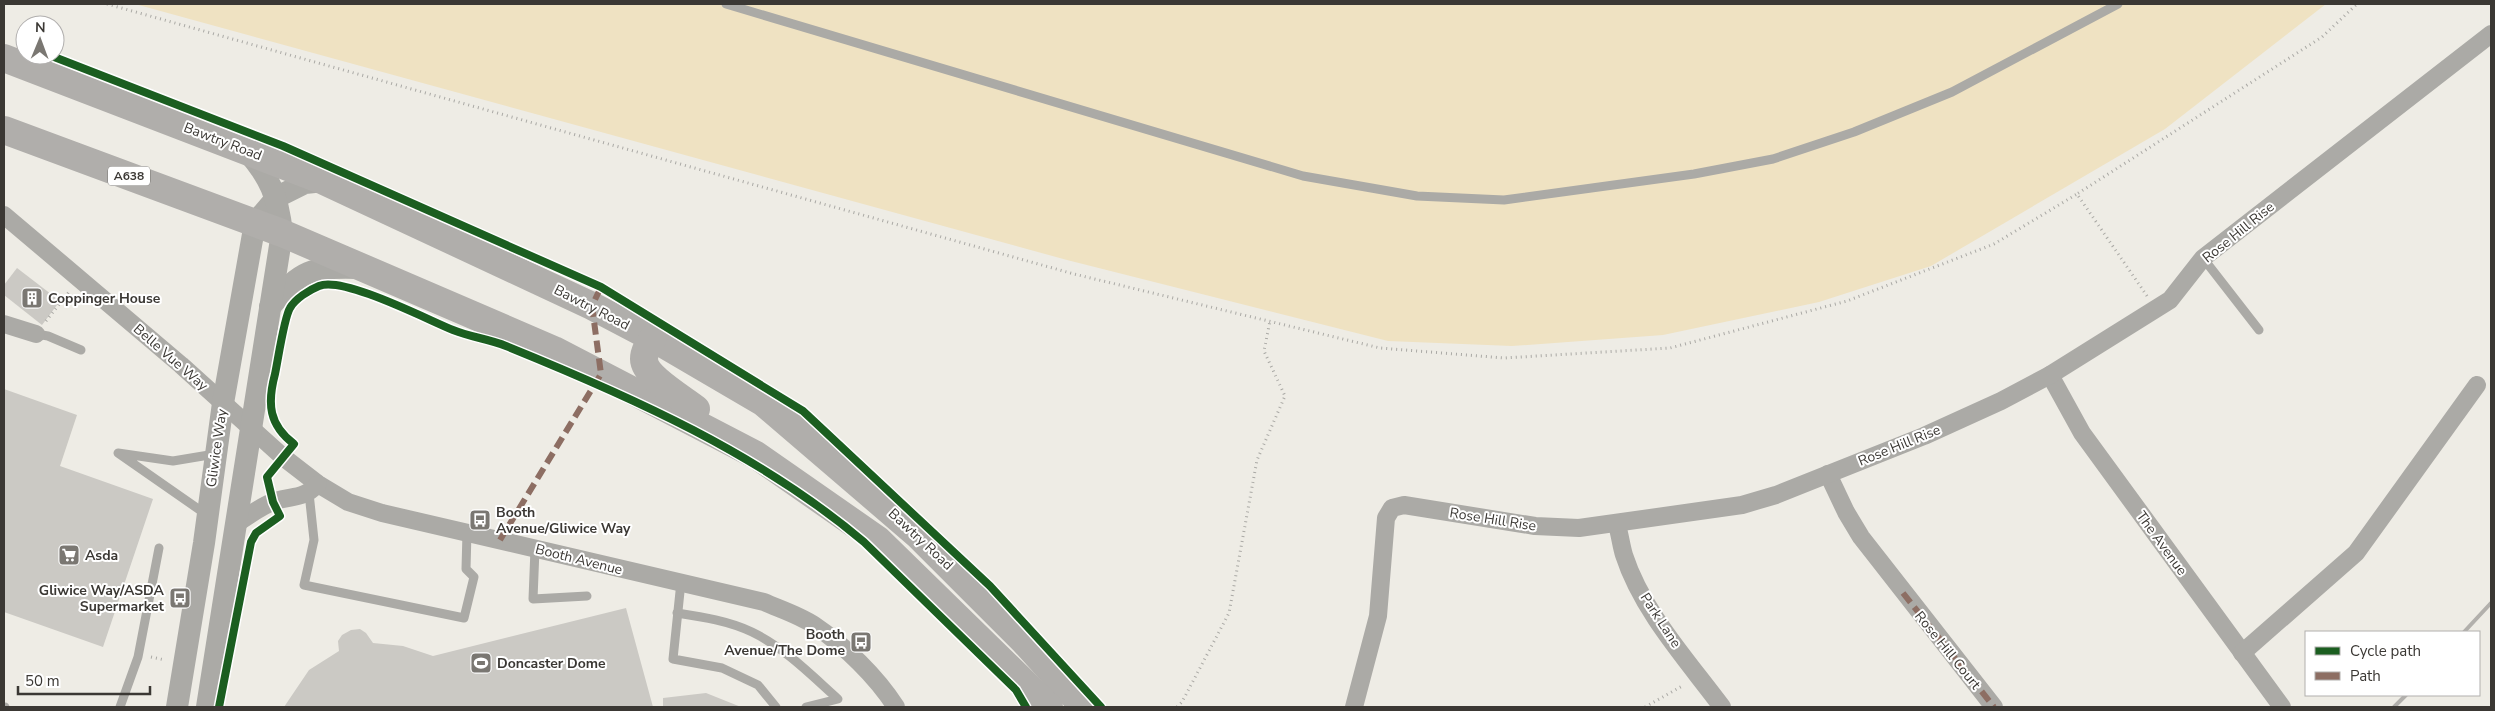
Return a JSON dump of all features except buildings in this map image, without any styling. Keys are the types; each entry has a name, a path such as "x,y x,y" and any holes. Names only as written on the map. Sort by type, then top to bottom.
{"highway":[{"name":"Bawtry Road","path":"4,58 244,148 324,181 592,306 653,338 764,402 918,535 1023,640 1084,707"},
{"name":"A638","path":"4,130 282,233 554,350 756,455 878,540 1049,707"},
{"path":"653,338 646,350 644,360 647,372 756,455"}],"street":[{"name":"Rose Hill Rise","path":"1354,707 1378,616 1386,518 1392,508 1404,505 1535,526 1579,528 1617,525 1742,505 1776,495 1924,436 2050,375 2170,300 2203,258 2491,34"},
{"path":"206,707 282,233 277,197 258,164 244,148"},
{"path":"254,223 277,197 305,183 324,181"},
{"name":"Belle Vue Way","path":"4,214 223,402 250,429"},
{"name":"Gliwice Way","path":"176,707 204,543 223,402 254,223"},
{"path":"270,307 292,281 304,273 315,269 363,268"},
{"path":"4,324 36,334"},
{"name":"The Avenue","path":"2050,375 2082,434 2282,707"},
{"path":"2242,653 2356,553 2477,385"},
{"name":"Booth Avenue","path":"250,429 314,488 348,502 382,513 764,602 812,624 856,660 876,681 896,707"},
{"name":"Rose Hill Court","path":"1828,474 1861,538 1994,707"},
{"path":"204,543 273,502 297,498 314,488"},
{"name":"Park Lane","path":"1617,525 1624,554 1633,576 1653,613 1722,707"}],"lane":[{"path":"726,4 1303,176 1417,196 1504,200 1694,174 1773,159 1854,132 1952,92 2118,4"},
{"path":"2203,258 2259,330"},
{"path":"36,334 48,336 81,350"},
{"path":"207,515 118,452 173,461 215,454"},
{"path":"314,488 314,540 304,586 464,618 474,577 466,568 467,532"},
{"path":"120,707 138,656 159,548"},
{"path":"535,548 533,600 587,596"},
{"path":"681,582 673,659 722,668 758,685 776,707"},
{"path":"678,614 716,620 753,632 793,658 838,699 806,707"}],"path":[{"path":"107,4 1074,274 1380,348 1504,358 1670,348 1847,302 1994,244 2077,194 2322,37 2358,4"},
{"path":"2077,194 2156,308"},
{"path":"36,334 80,278"},
{"path":"1177,707 1182,702 1229,613 1258,460 1286,396 1264,351 1270,321"},
{"path":"138,656 164,660 163,669"},
{"path":"1645,707 1699,676"}],"shaded area":[{"path":"135,4 2326,4 2165,129 1931,266 1819,302 1663,335 1512,346 1388,341 1067,260"}],"railway":[{"path":"2465,631 2491,603"},
{"path":"2394,707 2405,696"}],"marked path":[{"path":"500,540 601,374 592,306 601,287"},
{"path":"1903,593 1994,707"}],"cycle path":[{"path":"65,61 283,146 601,287 803,411 990,586 1101,707"},
{"path":"219,707 251,542 256,533 280,516 273,502 267,477 294,444 279,429 272,413 271,404 272,385 288,313 292,305 307,292 319,286 331,285 346,287 385,300 453,330 500,344 553,365 693,430 782,481 824,510 864,542 1016,690 1026,707"}],"place":[{"name":"Coppinger House","path":"32,298"},
{"name":"Booth Avenue/Gliwice Way","path":"480,520"},
{"name":"Asda","path":"69,555"},
{"name":"Gliwice Way/ASDA Supermarket","path":"180,598"},
{"name":"Booth Avenue/The Dome","path":"861,642"},
{"name":"Doncaster Dome","path":"481,663"}]}
